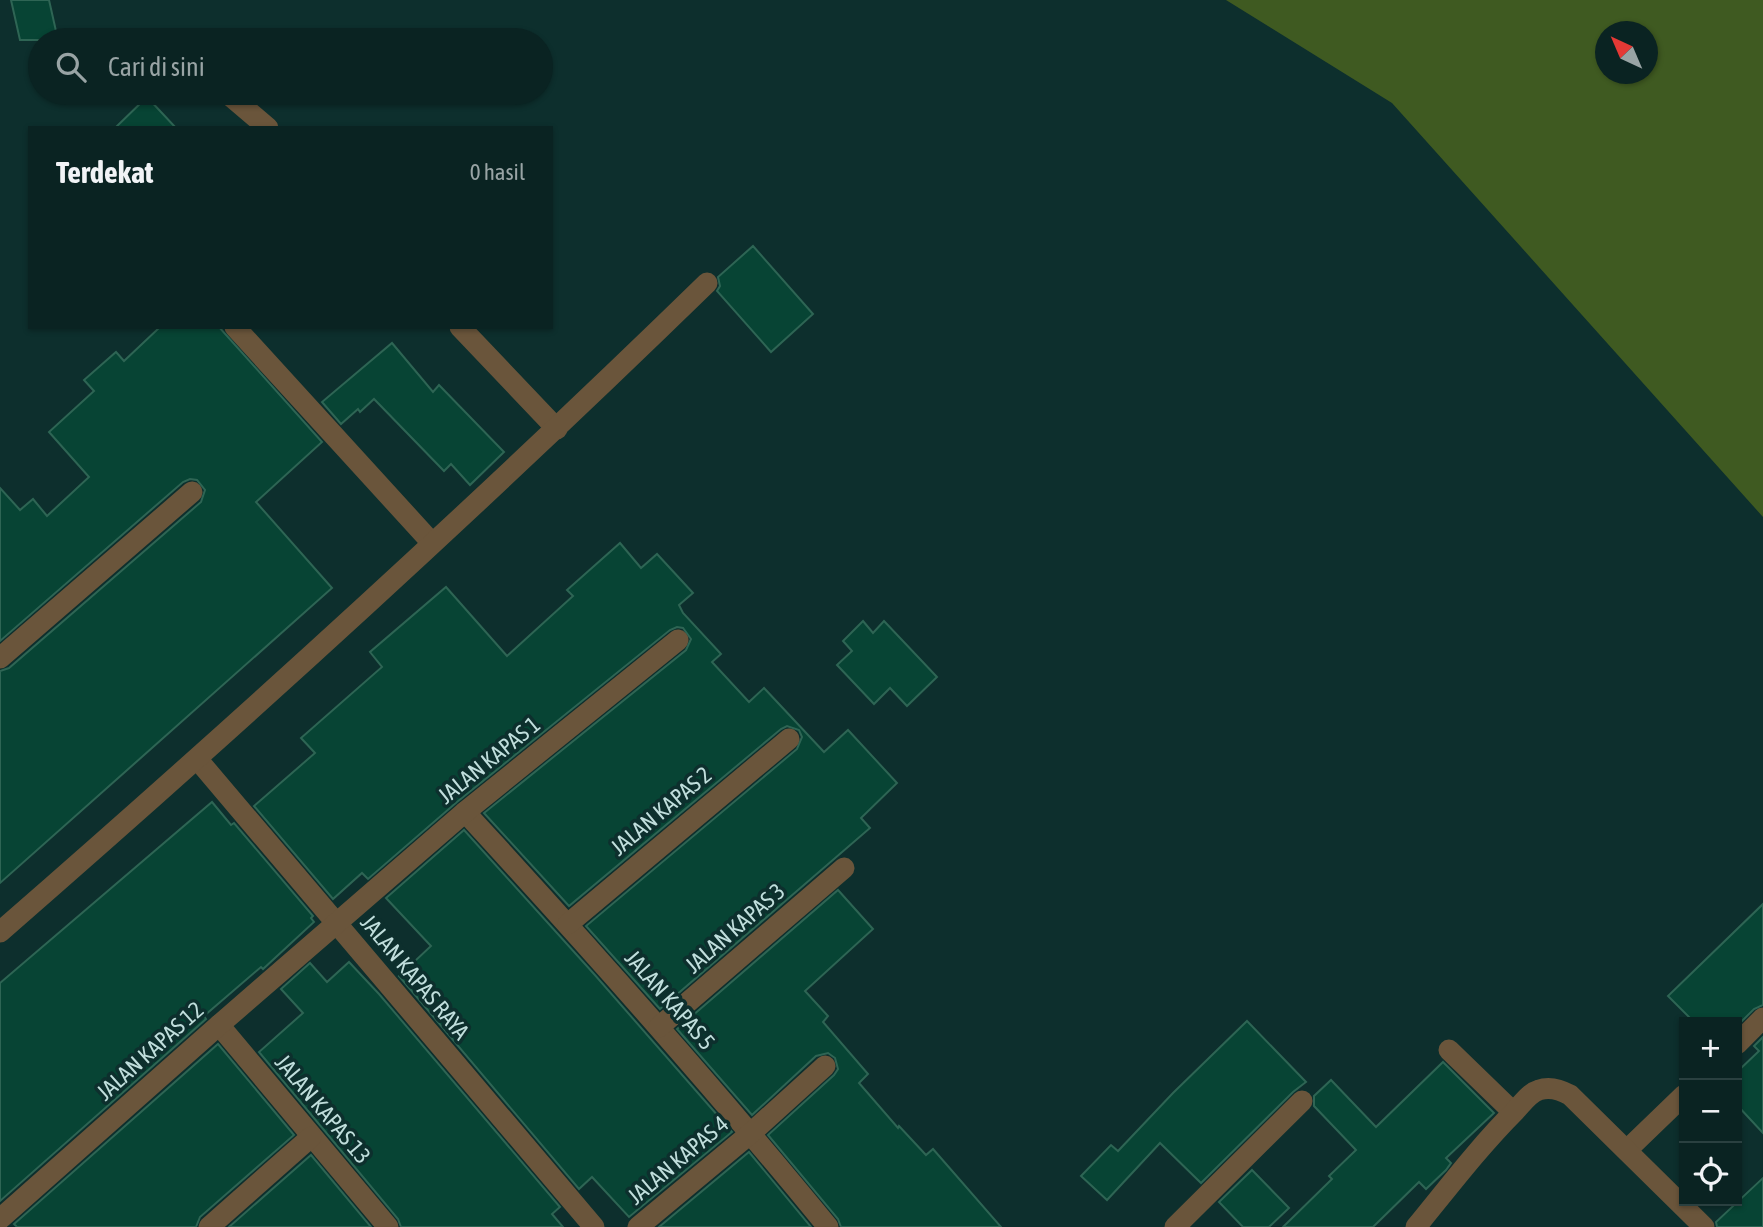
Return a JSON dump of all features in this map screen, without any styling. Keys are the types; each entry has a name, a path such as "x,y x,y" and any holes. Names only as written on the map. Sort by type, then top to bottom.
{"street":[{"path":"241,105 266,126"},
{"path":"0,932 198,760 557,429 708,282"},
{"path":"238,329 432,543"},
{"path":"462,329 557,429"},
{"path":"0,658 192,492"},
{"name":"JALAN KAPAS 1","path":"335,924 465,812 678,640"},
{"name":"JALAN KAPAS 2","path":"568,924 789,739"},
{"name":"JALAN KAPAS RAYA","path":"198,760 594,1227"},
{"name":"JALAN KAPAS 5","path":"465,812 659,1027 828,1227"},
{"name":"JALAN KAPAS 3","path":"659,1027 844,868"},
{"name":"JALAN KAPAS 12","path":"0,1221 335,924"},
{"path":"1742,1039 1763,1018"},
{"name":"JALAN KAPAS 13","path":"219,1025 388,1227"},
{"path":"1449,1050 1513,1112"},
{"name":"JALAN KAPAS 4","path":"638,1227 751,1133 825,1066"},
{"path":"1416,1227 1493,1132 1513,1112 1539,1090 1559,1089 1570,1095 1704,1227"},
{"path":"1627,1150 1679,1100"},
{"path":"1175,1227 1302,1101"},
{"path":"209,1227 311,1137"},
{"path":"0,1221 4,1227"}],"green space":[{"path":"1226,0 1763,0 1763,517 1392,103"}],"building":[{"path":"11,0 49,0 55,28 28,28 28,40 20,40"},
{"path":"139,105 154,105 174,126 117,126"},
{"path":"753,246 813,314 771,352 717,291 720,286 718,277"},
{"path":"158,329 221,329 322,442 256,502 332,588 0,883 0,671 9,668 201,502 205,490 197,480 183,482 0,641 0,488 20,510 33,499 47,516 89,477 49,432 94,391 84,380 116,352 124,361"},
{"path":"392,343 433,392 439,385 504,452 470,485 451,464 444,471 374,399 341,424 322,402"},
{"path":"620,543 641,568 657,554 693,593 679,605 683,613 721,654 712,662 749,702 764,688 824,752 848,730 897,783 861,818 870,828 660,1009 586,926 797,749 802,737 799,730 787,726 781,729 569,906 484,813 686,650 691,639 683,628 670,630 457,802 368,879 362,873 333,899 254,806 315,753 301,738 382,667 370,652 446,587 507,656 573,596 567,590"},
{"path":"863,621 873,633 884,621 937,677 907,706 890,688 874,704 837,665 852,651 843,641"},
{"path":"212,802 231,825 234,823 313,916 311,918 314,922 263,969 261,967 204,1016 206,1019 0,1201 0,983"},
{"path":"464,830 732,1132 629,1217 592,1177 579,1189 399,976 431,946 386,898"},
{"path":"838,890 873,929 805,991 828,1016 823,1022 868,1074 859,1083 898,1128 899,1126 926,1155 933,1149 1001,1227 841,1227 838,1219 768,1135 834,1075 838,1069 835,1058 828,1053 816,1056 752,1115 677,1029"},
{"path":"1763,904 1763,1005 1754,1009 1742,1021 1742,1017 1689,1017 1668,996"},
{"path":"349,962 560,1207 552,1214 563,1227 401,1227 398,1219 259,1052 303,1013 281,989 310,963 327,982"},
{"path":"1247,1021 1306,1082 1201,1183 1160,1143 1107,1200 1081,1176 1111,1145 1118,1151"},
{"path":"1763,1037 1763,1133 1742,1110 1742,1067 1759,1051 1754,1046"},
{"path":"218,1044 294,1135 200,1217 196,1227 17,1227 14,1224"},
{"path":"1443,1062 1494,1113 1446,1158 1451,1163 1446,1170 1426,1189 1419,1182 1373,1227 1283,1227 1332,1179 1329,1176 1356,1150 1314,1106 1314,1096 1331,1080 1376,1127"},
{"path":"749,1152 811,1227 659,1227"},
{"path":"311,1155 371,1227 229,1227"},
{"path":"1252,1170 1289,1208 1269,1227 1243,1227 1219,1202"},
{"path":"1763,1178 1763,1227 1717,1227 1716,1222 1733,1206 1742,1206 1742,1198"}]}
